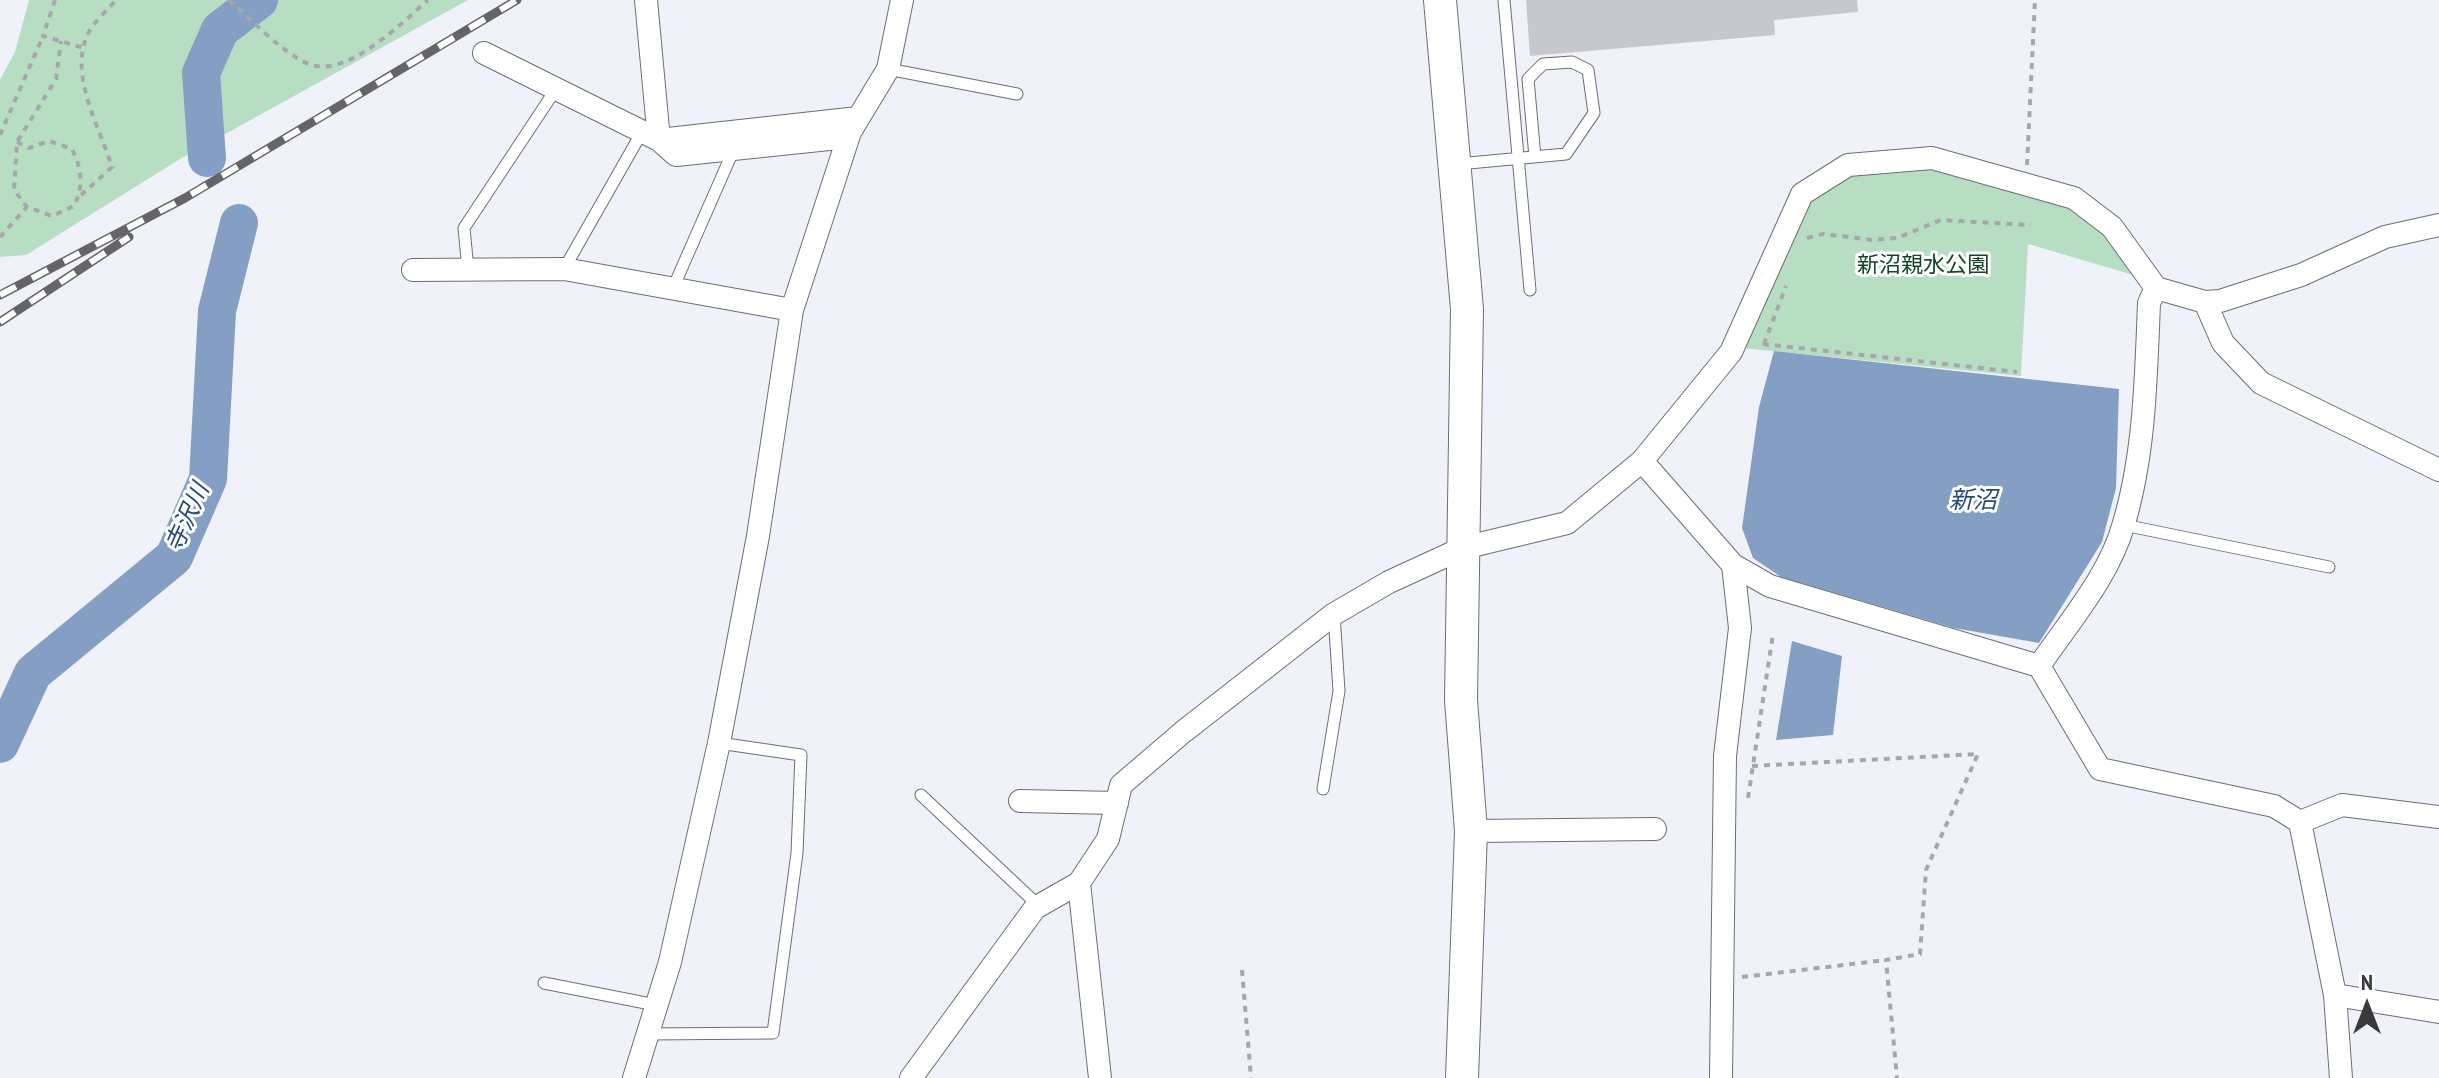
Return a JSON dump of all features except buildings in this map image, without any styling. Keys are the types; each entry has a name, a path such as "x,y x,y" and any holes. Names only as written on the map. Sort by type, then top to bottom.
{"street":[{"path":"646,0 650,136"},
{"path":"634,1078 670,962 719,743 758,536 792,310 853,127 888,69 902,0"},
{"path":"1440,0 1467,309 1461,700 1471,831 1462,1078"},
{"path":"484,53 650,136 676,155 735,149 853,127"},
{"path":"650,136 853,127"},
{"path":"911,1078 1039,906 1079,883 1108,839 1121,785 1334,614 1389,582 1463,548 1567,523 1642,461 1731,352 1802,194 1848,165 1932,158 2074,198 2112,227 2156,288 2205,302 2220,301 2301,275 2385,237 2439,225"},
{"path":"413,270 564,269 792,310"},
{"path":"2039,666 2103,571 2124,525 2144,417 2149,303 2156,288"},
{"path":"2205,302 2223,343 2261,383 2439,470"},
{"path":"1642,461 1733,565 1770,586 2039,666 2100,769 2274,806 2300,822 2335,995 2341,1078"},
{"path":"1721,1078 1725,756 1740,628 1733,565"},
{"path":"1020,801 1117,803"},
{"path":"2300,822 2342,805 2439,817"},
{"path":"1471,831 1655,829"},
{"path":"1079,883 1100,1078"},
{"path":"2335,995 2439,1012"}],"lane":[{"path":"1504,0 1530,290"},
{"path":"1454,164 1519,159 1566,154 1594,113 1588,70 1572,62 1543,64 1528,79 1535,157"},
{"path":"888,69 1017,94"},
{"path":"468,270 464,228 556,89"},
{"path":"564,269 650,136"},
{"path":"673,288 735,149"},
{"path":"2124,525 2329,567"},
{"path":"1323,789 1339,691 1334,614"},
{"path":"648,1034 773,1033 797,853 801,755 719,743"},
{"path":"921,795 1039,906"},
{"path":"544,983 656,1005"}],"path":[{"path":"0,135 43,36 55,0"},
{"path":"78,197 112,167 86,92 81,59 88,33 116,0"},
{"path":"229,0 285,48 312,65 331,66 357,57 428,0"},
{"path":"2026,184 2035,0"},
{"path":"43,36 84,48"},
{"path":"17,142 29,148 49,141 72,149 81,167 74,206 52,216 27,207 14,190 17,142 56,79 61,41"},
{"path":"0,237 27,207"},
{"path":"1800,249 1807,238 1823,234 1885,239 1941,220 2031,225"},
{"path":"1789,274 1764,344 2017,372"},
{"path":"1747,801 1773,634"},
{"path":"1742,977 1920,954 1926,870 1978,754 1752,766"},
{"path":"1886,960 1897,1078"},
{"path":"1741,992 1742,962"},
{"path":"1242,970 1251,1078"}],"green space":[{"path":"29,0 468,0 180,159 26,255 0,257 0,80 15,52"},
{"name":"新沼親水公園","path":"1931,166 2072,204 2107,231 2137,276 2028,244 2021,376 1742,348 1807,199 1853,174"}],"water":[{"name":"新沼","path":"1774,351 2119,389 2116,488 2102,542 2039,643 1954,628 1781,577 1753,558 1742,528 1759,407"},
{"path":"1792,641 1842,656 1833,735 1776,740"}],"waterway":[{"name":"寺沢川","path":"207,158 201,73 220,30 259,0"},
{"name":"寺沢川","path":"0,744 33,673 174,557 208,479 217,311 239,223"}],"railway":[{"path":"0,295 185,198 517,0"},
{"path":"0,322 129,237"}]}
